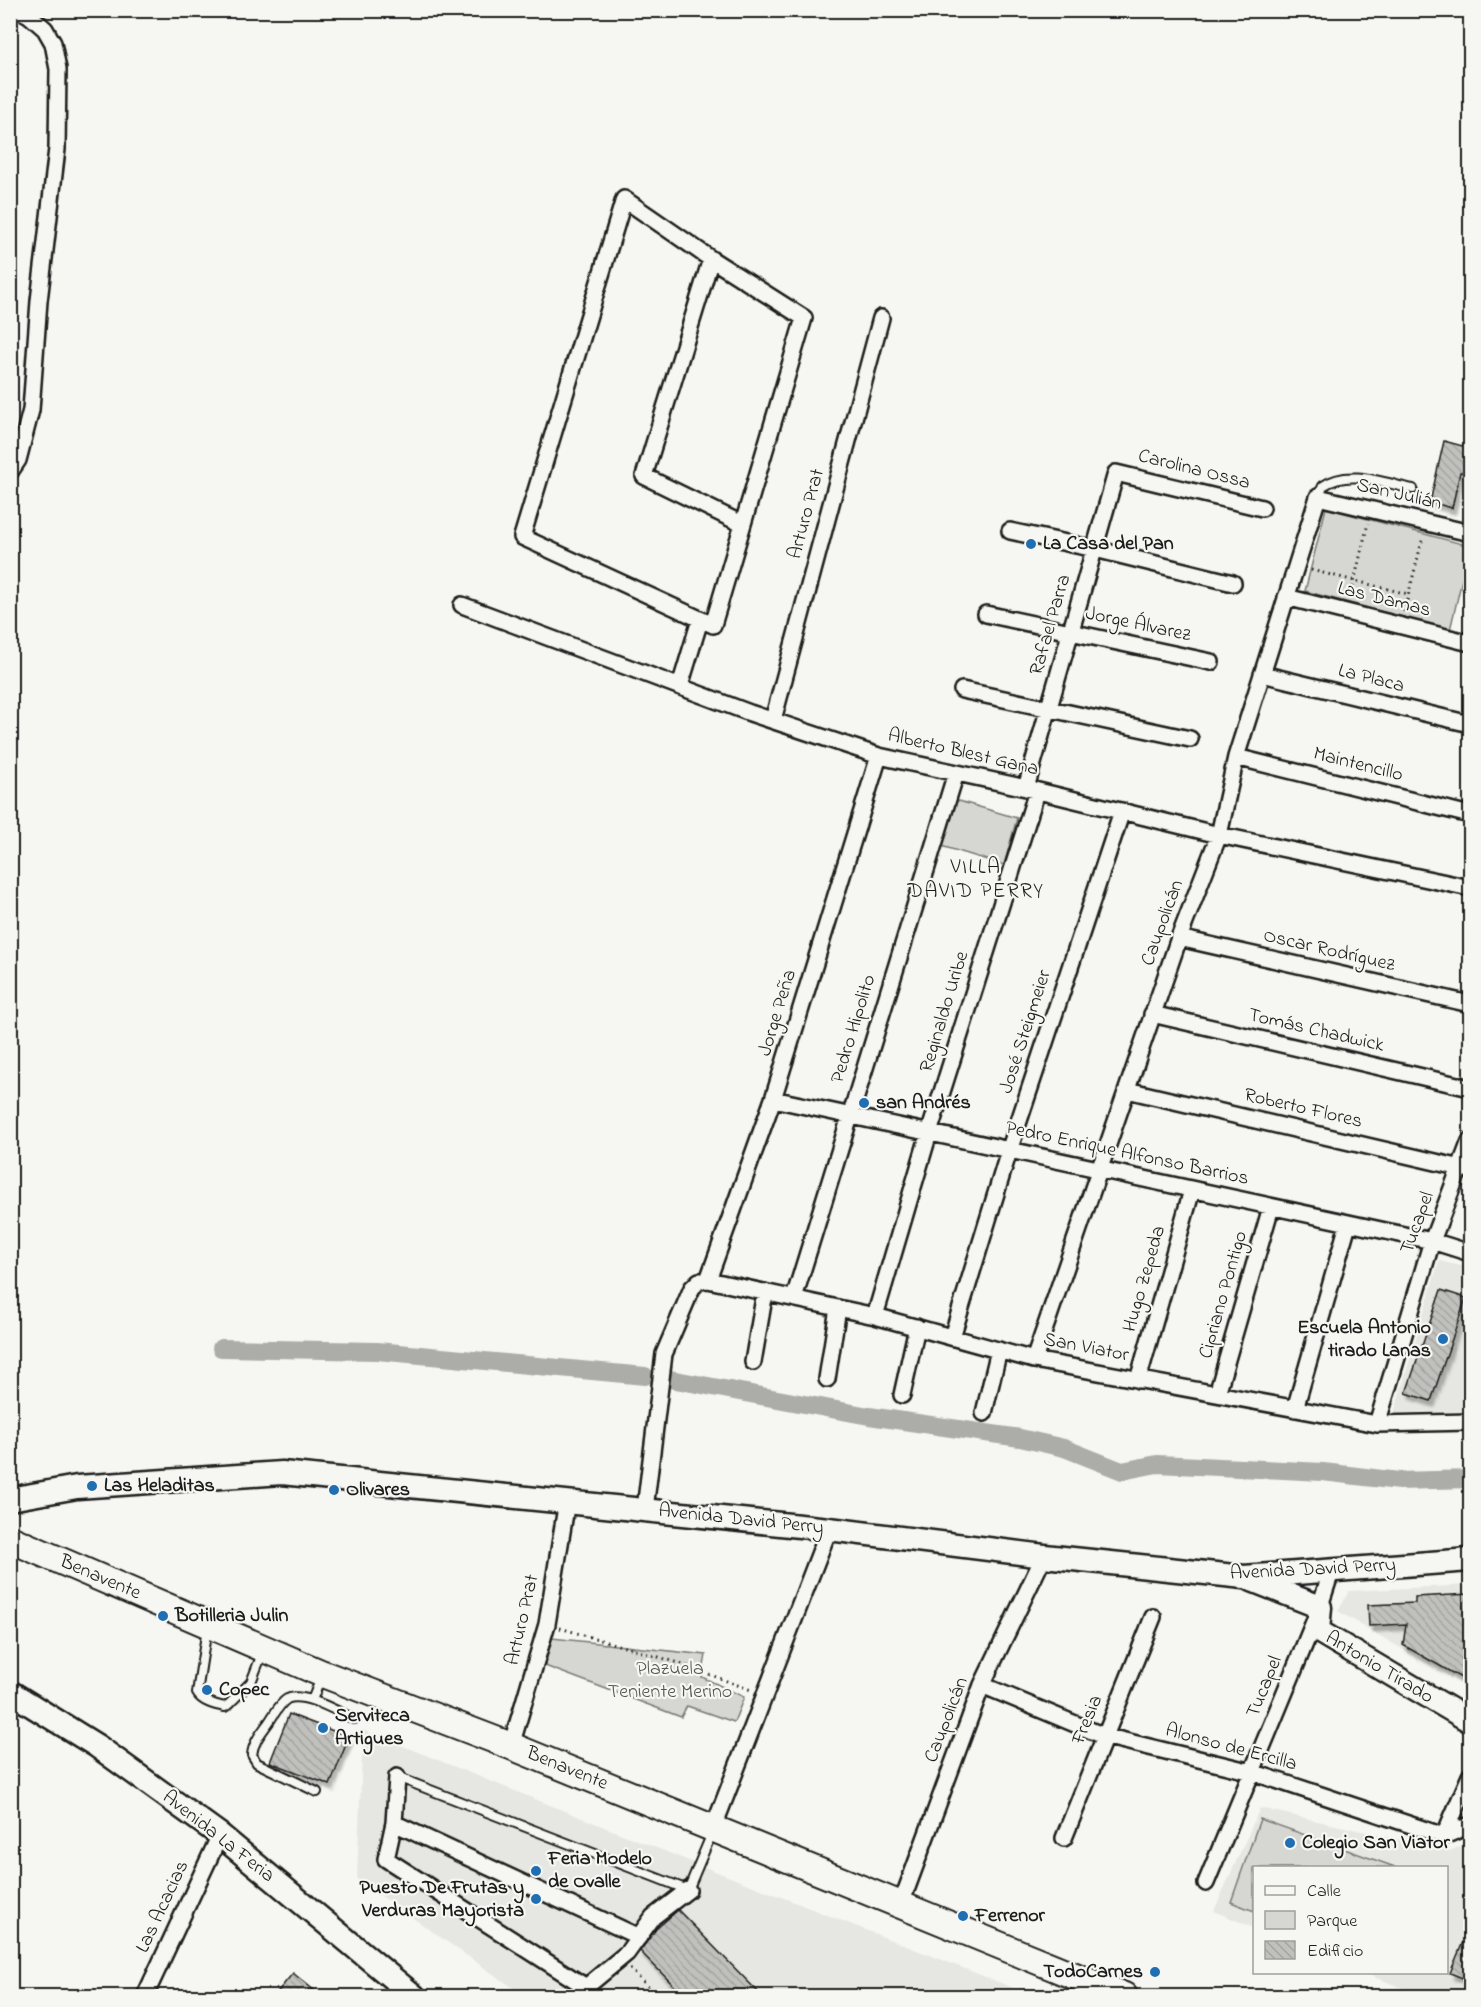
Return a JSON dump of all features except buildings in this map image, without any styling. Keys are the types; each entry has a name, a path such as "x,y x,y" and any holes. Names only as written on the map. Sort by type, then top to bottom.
{"main road":[{"name":"Avenida David Perry","path":"10,1499 77,1487 282,1473 645,1509 1244,1577 1470,1560"},
{"name":"Benavente","path":"10,1539 323,1674 512,1746 1124,1996"},
{"name":"Antonio Tirado","path":"1244,1577 1320,1607 1318,1631 1470,1721"},
{"name":"Avenida La Feria","path":"10,1692 97,1746 220,1835 414,1996"}],"street":[{"path":"10,472 18,460 31,410 40,291 57,149 58,69 53,43 45,29 29,15 19,10"},
{"path":"624,199 711,259 804,318 742,524 714,625 522,537 624,199"},
{"path":"711,259 644,476 742,524"},
{"name":"Arturo Prat","path":"773,720 881,318"},
{"name":"Carolina Ossa","path":"1116,473 1262,508"},
{"name":"Rafael Parra","path":"1031,790 1049,709 1116,473"},
{"name":"San Julián","path":"1318,497 1470,533"},
{"name":"Caupolicán","path":"1034,1360 1152,1014 1219,835 1236,757 1318,497"},
{"path":"1010,531 1233,583"},
{"name":"Las Damas","path":"1286,597 1470,643"},
{"name":"Alberto Blest Gana","path":"462,605 773,720 879,756 1219,835 1470,888"},
{"name":"Jorge Álvarez","path":"986,614 1211,662"},
{"path":"680,686 700,620"},
{"name":"La Placa","path":"1262,674 1470,724"},
{"path":"962,690 1190,739"},
{"name":"Jorge Peña","path":"645,1509 664,1353 692,1288 704,1280 773,1099 879,756"},
{"name":"Maintencillo","path":"1236,757 1470,815"},
{"name":"Pedro Hipolito","path":"794,1298 956,773"},
{"name":"Reginaldo Uribe","path":"875,1316 1031,790"},
{"name":"José Steigmeier","path":"952,1337 1009,1151 1122,811"},
{"name":"Oscar Rodríguez","path":"1179,938 1470,1004"},
{"name":"Tomás Chadwick","path":"1152,1014 1470,1088"},
{"name":"Roberto Flores","path":"1127,1090 1465,1169"},
{"name":"Pedro Enrique Alfonso Barrios","path":"773,1099 1432,1241 1470,1253"},
{"name":"Tucapel","path":"1377,1424 1432,1241 1465,1169 1470,1141"},
{"name":"Hugo Zepeda","path":"1138,1380 1192,1190"},
{"name":"Cipriano Pontigo","path":"1217,1394 1271,1207"},
{"path":"1295,1409 1348,1224"},
{"name":"San Viator","path":"704,1280 875,1316 1034,1360 1138,1380 1377,1424 1470,1422"},
{"path":"753,1362 765,1292"},
{"path":"827,1379 838,1308"},
{"path":"902,1395 917,1327"},
{"path":"984,1413 999,1350"},
{"name":"Arturo Prat","path":"512,1746 547,1624 567,1501"},
{"path":"713,1829 829,1529"},
{"name":"Caupolicán","path":"901,1904 982,1685 1044,1556"},
{"name":"Tucapel","path":"1206,1883 1320,1607 1331,1572"},
{"name":"Fresia","path":"1064,1838 1153,1617"},
{"name":"Alonso de Ercilla","path":"982,1685 1104,1736 1252,1772 1444,1836"},
{"path":"1444,1836 1470,1776"},
{"path":"397,1777 394,1823 387,1859 586,1987 620,1959 653,1917 688,1890"},
{"path":"394,1823 639,1937"},
{"path":"1444,1836 1470,1825"},
{"name":"Las Acacias","path":"145,1996 220,1835"}],"lane":[{"path":"1318,497 1323,486 1338,478 1357,477 1413,489"},
{"path":"208,1624 197,1694 200,1698 217,1706 225,1707 251,1682 265,1648"},
{"path":"312,1700 323,1674"},
{"path":"317,1792 257,1762 252,1755 252,1746 281,1704 288,1699 297,1697 312,1700 354,1719"},
{"path":"397,1777 688,1890 713,1829"}],"path":[{"path":"1346,612 1371,510"},
{"path":"1401,626 1427,523"},
{"path":"1296,567 1408,594"},
{"path":"547,1624 679,1663 765,1695"},
{"path":"620,1959 658,1996"}],"shaded area":[{"name":"Escuela Antonio tirado Lanas","path":"1439,1261 1470,1268 1470,1411 1394,1413"},
{"path":"1470,1585 1470,1689 1338,1611 1349,1591"},
{"name":"Feria Modelo de Ovalle","path":"363,1730 1034,1996 525,1996 357,1879"},
{"name":"Colegio San Viator","path":"1260,1808 1450,1851 1470,1842 1470,1996 1423,1996 1367,1974 1448,1974 1448,1866 1253,1866 1253,1928 1214,1911"}],"green space":[{"path":"1326,508 1470,546 1450,630 1305,591"},
{"path":"952,799 1017,818 1004,865 938,845"},
{"name":"Plazuela Teniente Merino","path":"552,1638 706,1655 702,1677 744,1697 734,1722 687,1706 681,1717 545,1666"},
{"name":"Colegio San Viator","path":"1260,1819 1392,1866 1253,1866 1253,1911 1231,1902"}],"waterway":[{"path":"221,1348 377,1351 645,1376"},
{"path":"670,1379 869,1416 1020,1438 1064,1448 1122,1471 1157,1464 1323,1472 1399,1481 1470,1479"}],"place":[{"name":"La Casa del Pan","path":"1031,544"},
{"name":"san Andrés","path":"864,1103"},
{"name":"Escuela Antonio tirado Lanas","path":"1443,1339"},
{"name":"Las Heladitas","path":"92,1486"},
{"name":"Olivares","path":"334,1490"},
{"name":"Botilleria Julin","path":"163,1616"},
{"name":"Copec","path":"207,1690"},
{"name":"Serviteca Artigues","path":"323,1728"},
{"name":"Colegio San Viator","path":"1290,1843"},
{"name":"Feria Modelo de Ovalle","path":"536,1871"},
{"name":"Puesto De Frutas y Verduras Mayorista","path":"536,1899"},
{"name":"Ferrenor","path":"963,1916"},
{"name":"TodoCarnes","path":"1155,1972"}],"district":[{"name":"VILLA DAVID PERRY","path":"976,880"}]}
